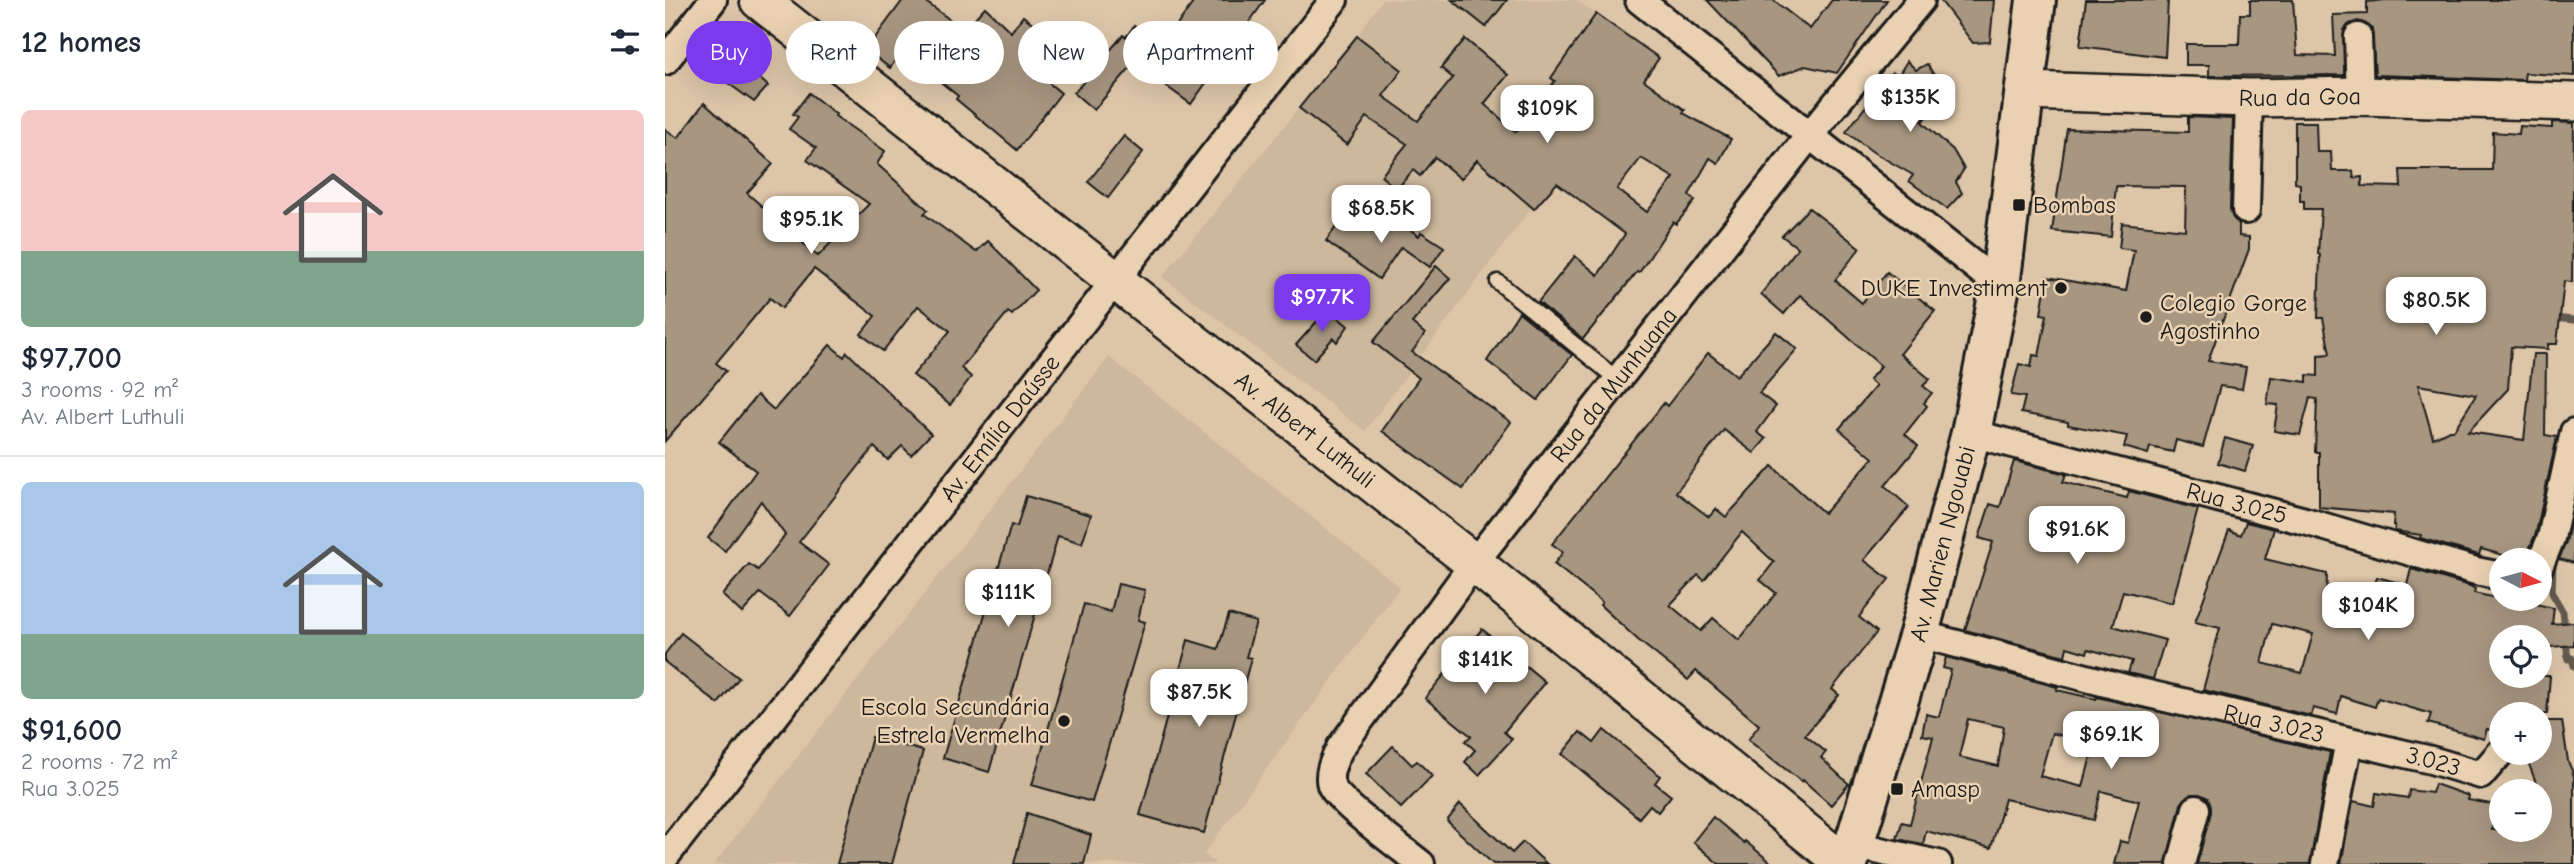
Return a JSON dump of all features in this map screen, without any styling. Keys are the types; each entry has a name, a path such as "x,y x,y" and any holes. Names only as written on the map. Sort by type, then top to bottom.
{"main road":[{"name":"Av. Marien Ngouabi","path":"1849,858 1919,634 1971,433 2000,286 2036,0"}],"street":[{"path":"665,61 713,0"},
{"name":"Av. Albert Luthuli","path":"759,0 1849,858"},
{"name":"Av. Emília Daússe","path":"665,857 1334,0"},
{"path":"1639,0 2000,286"},
{"name":"Rua da Munhuana","path":"1421,864 1341,799 1331,785 1331,768 1340,748 1474,563 1809,136 1921,0"},
{"path":"2358,37 2360,96"},
{"name":"Rua da Goa","path":"2025,91 2249,98 2360,96 2574,102"},
{"path":"2246,210 2249,98"},
{"path":"2547,548 2574,432"},
{"name":"Rua 3.025","path":"1971,433 2305,521 2489,574"},
{"name":"Rua 3.023","path":"1919,634 2140,692 2385,749"},
{"path":"2325,864 2349,741"},
{"name":"3.023","path":"2385,749 2481,775 2490,765"},
{"path":"2181,864 2196,809"},
{"path":"1849,858 1938,864"}],"lane":[{"path":"1498,282 1618,380"}],"shaded area":[{"path":"1382,0 1452,0 1486,27 1507,0 1576,0 1596,14 1551,78 1603,112 1365,431 1162,277 1299,108 1347,144 1402,71 1357,36"},
{"name":"Escola Secundária Estrela Vermelha","path":"1109,357 1400,587 1204,854 1216,864 714,864"}],"building":[{"path":"903,0 923,0 952,21 894,21 894,62 890,68 880,60 880,31"},
{"path":"1195,0 1265,0 1250,21 1180,21"},
{"path":"1452,0 1507,0 1486,27"},
{"path":"1707,0 1773,0 1810,29 1832,0 1887,0 1837,73 1805,66 1779,76"},
{"path":"1940,0 1994,0 1990,42 1973,43"},
{"path":"2086,0 2168,0 2165,57 2080,46"},
{"path":"2250,0 2293,0 2297,55 2335,56 2333,15 2367,14 2367,2 2574,0 2574,76 2525,73 2524,80 2375,75 2372,29 2358,21 2349,24 2344,30 2344,75 2209,76 2209,65 2186,65 2186,44 2239,44 2240,14 2250,14"},
{"path":"985,7 1000,21 972,21"},
{"path":"1596,14 1659,58 1644,80 1685,110 1683,113 1731,139 1718,163 1710,158 1689,195 1695,201 1676,224 1673,222 1639,273 1637,272 1583,339 1538,302 1575,256 1598,275 1625,234 1557,183 1534,209 1477,160 1461,179 1435,157 1420,176 1413,170 1397,189 1381,176 1407,144 1367,117 1347,145 1299,108 1357,36 1402,70 1383,96 1418,121 1453,78 1441,68 1465,39 1508,75 1484,104 1516,132 1555,81 1551,78","holes":["1641,158 1674,178 1647,212 1617,189"]},
{"path":"1018,23 1018,84 1050,84 1061,93 1017,150 956,99 958,96 943,84 1004,84 1004,25 1011,32"},
{"path":"1123,35 1123,76 1094,110 1074,93 1082,84 1109,84 1109,52"},
{"path":"1907,61 1916,70 1927,64 1937,80 1923,96 1936,104 1922,122 1953,150 1964,169 1956,182 1962,193 1947,209 1909,181 1913,175 1873,152 1846,132 1892,72 1898,76"},
{"path":"729,84 766,84 768,86 754,102"},
{"path":"1163,84 1205,84 1191,104"},
{"path":"809,93 836,114 835,116 885,151 877,164 928,210 924,214 976,252 988,241 1036,290 1012,315 1008,312 961,368 971,377 950,405 913,375 950,331 918,306 883,351 861,334 875,316 814,269 782,308 770,298 716,363 726,371 665,441 665,129 678,138 704,103 773,164 747,193 818,256 869,204 807,160 816,148 789,129 798,117 793,114"},
{"path":"2188,117 2233,119 2230,210 2239,224 2239,236 2249,237 2249,249 2208,361 2246,367 2242,389 2220,386 2203,447 2176,440 2173,452 2150,447 2148,454 2124,447 2127,436 2021,413 2025,397 2011,395 2019,364 2031,367 2033,355 2039,356 2047,315 2041,314 2047,277 2126,291 2134,250 2119,248 2122,223 2185,230 2186,187 2116,186 2111,237 2052,231 2067,129 2188,132"},
{"path":"2295,122 2316,122 2317,152 2331,152 2332,171 2353,171 2354,178 2362,177 2362,186 2401,187 2400,170 2492,170 2493,132 2519,134 2520,126 2552,128 2552,122 2574,123 2572,282 2564,281 2557,344 2548,344 2548,349 2511,347 2508,389 2468,432 2524,440 2533,354 2546,354 2545,435 2557,437 2536,533 2530,548 2489,548 2489,551 2481,549 2479,555 2420,538 2421,535 2395,531 2394,514 2319,507 2319,452 2315,452 2317,399 2310,398 2300,435 2274,431 2278,405 2267,404 2271,377 2307,382 2307,375 2318,376 2318,355 2330,354 2323,318 2318,318 2321,209 2304,209 2304,201 2300,201 2300,184 2295,183","holes":["2418,385 2476,395 2454,430 2433,438"]},
{"path":"1124,136 1143,152 1108,198 1088,182"},
{"path":"1809,208 1860,248 1835,280 1862,303 1887,272 1935,311 1900,354 1930,379 1923,386 1932,393 1924,403 1927,406 1905,434 1918,446 1885,486 1909,507 1864,560 1889,579 1859,617 1877,632 1832,689 1839,695 1805,735 1826,752 1821,758 1849,784 1831,805 1803,780 1802,782 1748,740 1759,725 1696,671 1688,680 1638,640 1600,605 1602,602 1554,564 1563,552 1552,544 1664,403 1667,406 1708,353 1737,376 1776,332 1797,349 1759,393 1776,406 1757,432 1766,439 1754,453 1724,430 1676,492 1709,517 1716,509 1726,517 1772,466 1824,513 1873,458 1839,429 1876,386 1869,380 1881,366 1800,295 1784,314 1761,294 1798,248 1782,236","holes":["1742,532 1774,562 1760,580 1776,593 1739,640 1713,618 1701,631 1670,605 1698,575 1704,580"]},
{"path":"1347,212 1382,238 1395,219 1419,236 1421,232 1444,247 1430,267 1401,247 1379,279 1326,241"},
{"path":"1436,266 1450,278 1412,323 1425,334 1412,352 1511,422 1463,489 1382,431 1419,378 1373,342"},
{"path":"1328,309 1348,326 1337,342 1333,338 1314,360 1296,345"},
{"path":"1519,312 1572,355 1538,400 1487,361"},
{"path":"830,345 844,357 847,352 931,434 911,455 902,446 888,460 874,447 799,542 829,565 790,616 760,593 742,613 722,595 749,564 758,570 785,535 761,501 725,551 708,538 756,471 719,442 757,395 774,410"},
{"path":"2225,438 2253,446 2245,471 2218,463"},
{"path":"2014,461 2066,474 2063,482 2127,498 2129,491 2198,509 2172,603 2123,591 2113,626 2165,640 2153,679 2128,673 2132,661 2088,649 2087,653 2067,647 2065,656 1965,630 1993,542 1979,538 1990,504 2000,507"},
{"path":"1026,496 1091,515 1082,543 1058,536 989,772 943,758 1011,525 1017,527"},
{"path":"2574,506 2574,563 2559,559 2566,542"},
{"path":"2246,522 2274,529 2265,559 2327,574 2326,601 2367,612 2377,577 2407,585 2411,569 2470,586 2475,589 2474,593 2489,596 2489,611 2552,611 2554,608 2552,624 2574,622 2574,645 2552,647 2552,625 2489,625 2489,688 2549,688 2548,702 2489,702 2489,730 2484,739 2428,723 2431,714 2378,698 2375,707 2341,696 2337,714 2313,708 2311,716 2203,690 2220,628 2195,622 2229,530 2241,535","holes":["2272,624 2313,634 2302,673 2262,663"]},
{"path":"1118,584 1145,590 1138,620 1145,622 1092,802 1032,785 1084,604 1111,612"},
{"path":"1229,614 1256,622 1246,657 1251,658 1204,833 1140,815 1188,640 1218,649"},
{"path":"1482,629 1545,682 1504,732 1512,739 1479,775 1465,762 1475,750 1465,741 1471,736 1425,698"},
{"path":"681,633 739,678 718,704 665,662 665,654"},
{"path":"1946,657 2057,687 2057,690 2330,752 2310,864 2197,864 2211,812 2208,798 2199,794 2191,794 2181,804 2166,864 2114,864 2120,841 2128,843 2139,801 2101,791 2094,820 2005,799 1991,848 1926,831 1923,844 1897,839 1902,822 1910,824 1933,737 1922,735 1926,714 1939,717 1951,670 1943,668","holes":["1968,719 2004,727 1998,766 1959,757","2052,733 2094,744 2083,787 2040,776"]},
{"path":"2552,721 2562,721 2568,761 2574,776 2574,864 2341,864 2353,801 2374,806 2376,793 2408,798 2409,790 2432,793 2435,784 2469,796 2468,800 2489,804 2489,842 2552,842 2552,779 2535,779 2529,765 2552,765"},
{"path":"1604,730 1660,776 1655,783 1671,796 1658,812 1650,805 1639,818 1562,754 1580,732 1594,743"},
{"path":"872,737 923,751 892,864 837,864"},
{"path":"1393,746 1412,765 1417,761 1432,776 1401,808 1366,774"},
{"path":"1460,804 1512,853 1523,842 1547,864 1493,864 1447,821"},
{"path":"1027,813 1091,835 1084,864 1014,864"},
{"path":"1713,817 1773,864 1719,864 1693,842"}],"waterway":[{"path":"2553,318 2574,320"},
{"path":"2553,562 2552,593 2563,612 2568,659 2572,658 2574,666"}],"place":[{"name":"Bombas","path":"2019,205"},
{"name":"DUKE Investiment","path":"2061,288"},
{"name":"Colegio Gorge Agostinho","path":"2146,317"},
{"name":"Escola Secundária Estrela Vermelha","path":"1064,721"},
{"name":"Amasp","path":"1897,789"}]}
